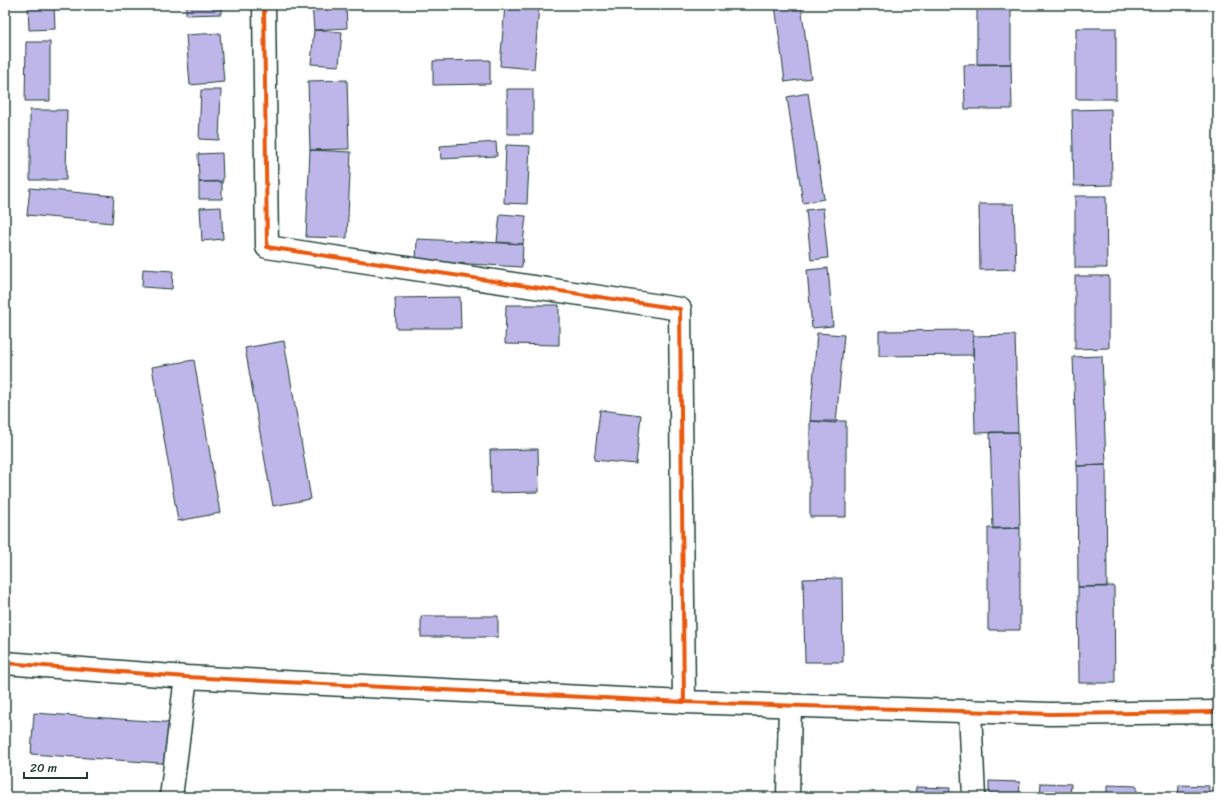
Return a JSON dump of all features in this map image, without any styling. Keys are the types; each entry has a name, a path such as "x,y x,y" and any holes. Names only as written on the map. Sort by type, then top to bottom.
{"street":[{"path":"264,5 267,247 680,309 684,702"},
{"path":"5,648 5,663 186,677 790,706 1050,714 1218,712"},
{"path":"171,797 186,677"},
{"path":"788,797 790,706"},
{"path":"970,711 974,797"}],"building":[{"path":"28,5 54,5 55,29 29,30"},
{"path":"186,5 221,5 221,14 186,15"},
{"path":"312,5 346,5 347,28 314,30"},
{"path":"505,5 539,5 534,69 500,66"},
{"path":"775,5 801,5 811,78 785,82"},
{"path":"977,5 1011,5 1011,64 977,64"},
{"path":"1076,28 1116,28 1116,99 1076,99"},
{"path":"314,30 342,32 339,66 311,64"},
{"path":"220,33 224,82 190,85 186,35"},
{"path":"26,42 50,42 50,101 25,101"},
{"path":"490,60 490,84 433,85 433,61"},
{"path":"1011,64 1012,109 965,109 964,65"},
{"path":"347,80 349,149 310,150 308,81"},
{"path":"507,89 533,89 533,134 507,134"},
{"path":"201,90 221,90 219,140 199,139"},
{"path":"808,93 824,199 803,203 787,97"},
{"path":"1111,109 1112,185 1074,186 1072,110"},
{"path":"30,110 67,110 66,180 30,180"},
{"path":"496,142 497,156 441,159 440,146"},
{"path":"506,145 530,146 527,204 504,203"},
{"path":"310,150 351,152 347,238 306,237"},
{"path":"222,153 223,181 199,182 198,154"},
{"path":"199,182 222,182 222,199 199,199"},
{"path":"30,188 114,196 112,223 27,215"},
{"path":"1075,196 1106,196 1107,268 1075,268"},
{"path":"979,204 1014,204 1016,269 980,270"},
{"path":"221,207 223,239 202,241 200,208"},
{"path":"823,208 828,258 811,260 806,210"},
{"path":"500,214 526,216 523,244 497,242"},
{"path":"417,239 523,244 522,267 416,261"},
{"path":"828,268 833,326 812,328 807,270"},
{"path":"143,269 173,271 172,289 142,287"},
{"path":"1075,276 1109,276 1109,348 1075,349"},
{"path":"460,297 461,328 396,328 395,298"},
{"path":"506,305 559,305 559,345 505,344"},
{"path":"973,330 973,355 879,356 879,331"},
{"path":"817,333 844,335 836,423 810,421"},
{"path":"1015,335 1018,432 975,433 973,336"},
{"path":"284,341 311,499 273,506 245,348"},
{"path":"1102,356 1106,465 1077,466 1073,357"},
{"path":"194,360 220,513 178,521 152,367"},
{"path":"600,410 641,415 636,464 594,460"},
{"path":"810,421 846,421 846,517 810,517"},
{"path":"990,432 1018,432 1020,528 993,529"},
{"path":"538,449 539,492 491,493 490,450"},
{"path":"1106,465 1107,587 1078,587 1077,466"},
{"path":"988,528 1020,528 1020,630 988,630"},
{"path":"842,578 843,662 805,662 803,579"},
{"path":"1114,586 1115,683 1079,683 1078,587"},
{"path":"421,616 498,616 498,637 421,637"},
{"path":"34,713 177,723 174,764 31,754"},
{"path":"989,781 1020,782 1019,797 989,797"},
{"path":"1041,783 1071,784 1070,797 1040,797"},
{"path":"1107,785 1137,786 1137,797 1107,797"},
{"path":"1179,785 1209,786 1208,797 1178,797"},
{"path":"916,787 950,788 949,797 915,797"}],"cycle path":[{"path":"264,5 267,247 680,309 684,702"},
{"path":"5,663 186,677 684,702 1051,714 1218,712"}]}
